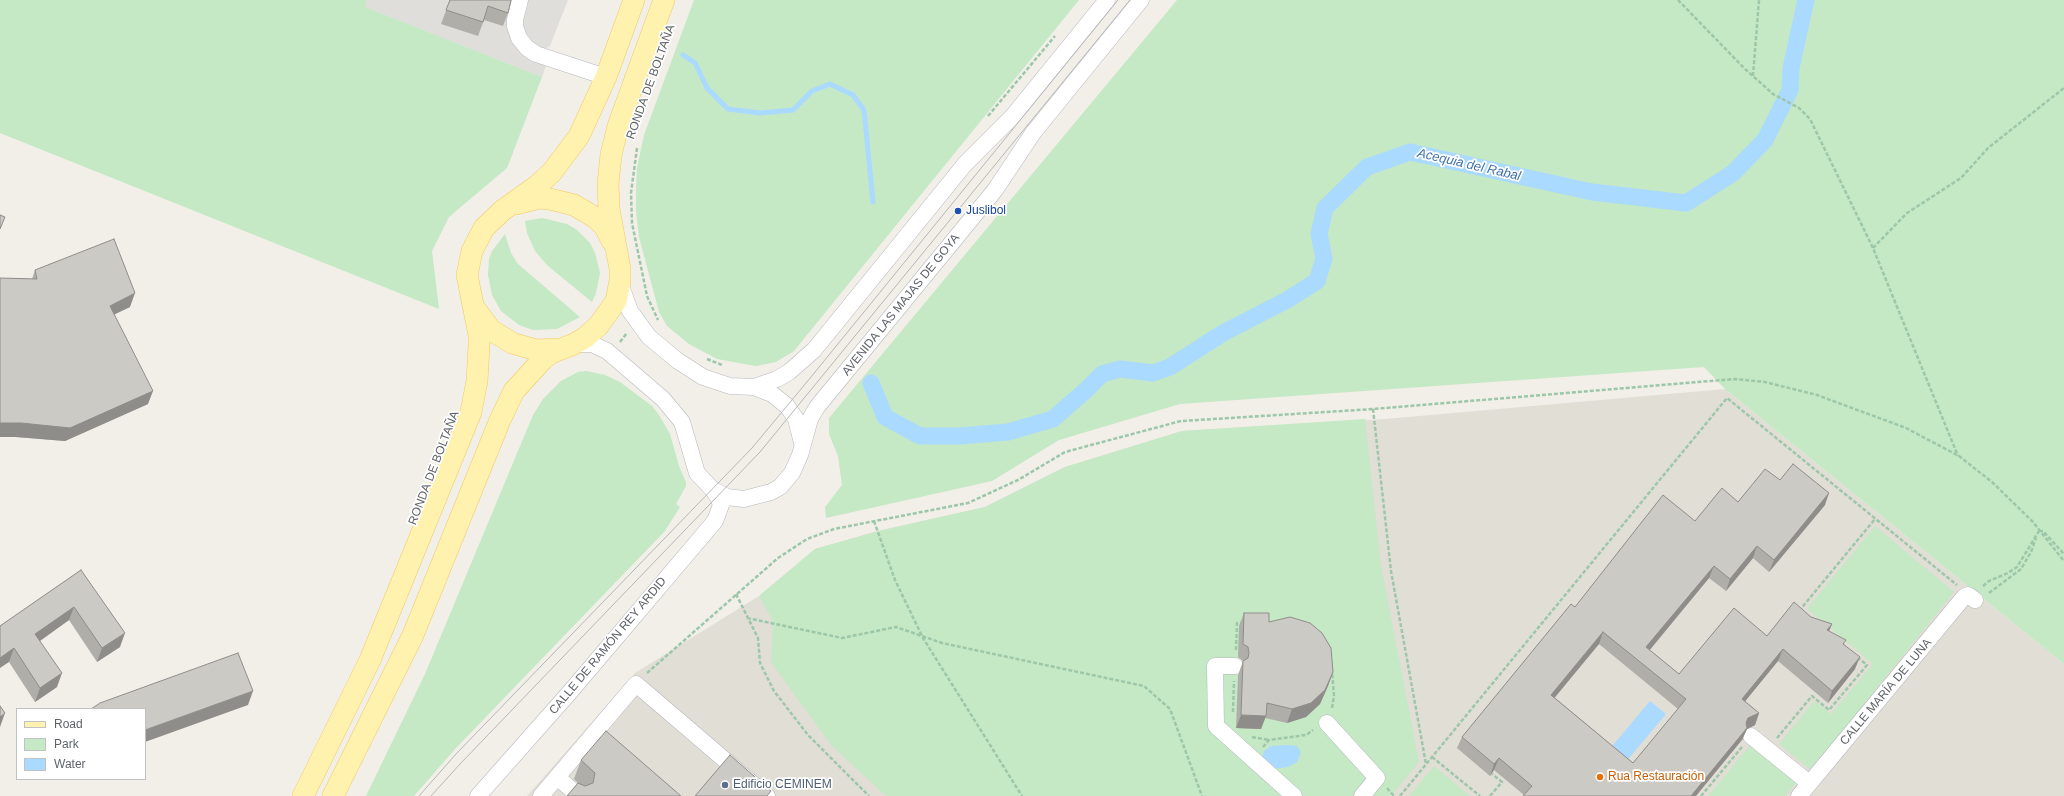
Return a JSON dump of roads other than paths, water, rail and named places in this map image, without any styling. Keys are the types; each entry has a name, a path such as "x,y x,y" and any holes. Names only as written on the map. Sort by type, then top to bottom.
{"main road":[{"name":"RONDA DE BOLTAÑA","path":"303,796 370,660 468,420 477,381 479,346 479,335 467,276 472,251 484,228 503,210 538,185 566,154 587,121 606,77 634,0"},
{"name":"RONDA DE BOLTAÑA","path":"333,796 413,635 508,403 517,386 535,365 551,353 568,346 599,325 616,301 620,281 619,264 609,209 608,184 614,141 664,0"},
{"name":"RONDA DE BOLTAÑA","path":"503,210 520,202 539,198 574,205 596,218 605,227 615,246"},
{"name":"RONDA DE BOLTAÑA","path":"471,298 484,322 491,330 507,341 536,350 568,346"}],"street":[{"path":"520,0 515,26 519,38 527,48 536,54 606,77"},
{"name":"AVENIDA LAS MAJAS DE GOYA","path":"754,387 783,376 806,358 965,164 1012,117 1107,0"},
{"name":"AVENIDA LAS MAJAS DE GOYA","path":"568,346 592,344 610,354 655,390 682,422 697,473 713,490 727,497 744,499 771,492 780,487 792,473 800,455 802,443 810,419 817,407 995,190 1033,133 1141,0"},
{"name":"AVENIDA LAS MAJAS DE GOYA","path":"620,281 625,301 637,321 654,342 678,361 703,377 730,386 754,387 772,394 787,406 796,419 802,443"},
{"name":"CALLE DE RAMÓN REY ARDID","path":"478,796 570,692 715,521 720,505 718,497 713,490"},
{"name":"CALLE MARÍA DE LUNA","path":"1799,796 1964,597 1968,596 1973,599"},
{"path":"1235,666 1215,666 1216,726 1294,796"},
{"path":"540,796 557,777 601,737 636,684 767,796"},
{"path":"1327,722 1377,778 1362,796"},
{"path":"1751,736 1809,783"},
{"path":"557,777 580,796"}],"water":[{"path":"1650,701 1666,714 1625,763 1609,750"},
{"path":"1271,746 1297,746 1301,752 1297,762 1288,767 1273,769 1262,757 1264,751"}],"waterway":[{"name":"Acequia del Rabal","path":"871,383 885,417 920,436 959,436 1008,432 1053,419 1102,374 1120,369 1153,373 1170,367 1223,333 1287,300 1317,281 1324,259 1319,234 1325,208 1367,167 1410,152 1592,192 1686,203 1733,173 1765,140 1790,90 1791,68 1806,0"},
{"path":"683,55 695,63 707,88 728,109 760,113 793,110 812,91 830,84 853,95 864,110 873,202"}],"tram line":[{"path":"419,796 456,754 752,448 1118,0"},
{"path":"431,796 760,452 1130,0"}],"place":[{"name":"Juslibol","path":"958,211"},
{"name":"Rua Restauración","path":"1600,777"},
{"name":"Edificio CEMINEM","path":"725,785"}]}
